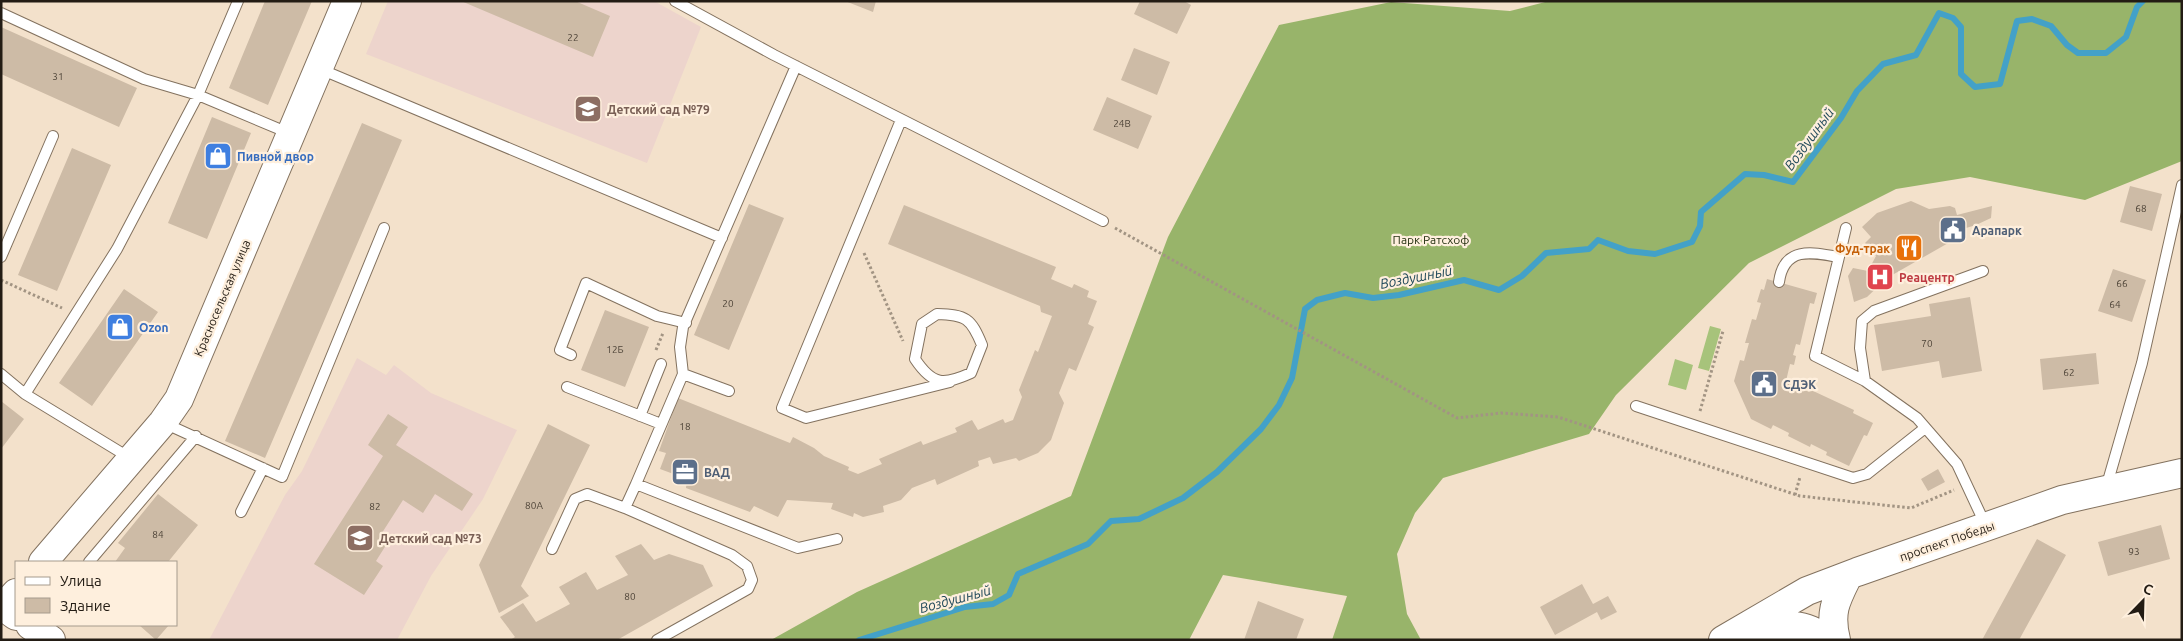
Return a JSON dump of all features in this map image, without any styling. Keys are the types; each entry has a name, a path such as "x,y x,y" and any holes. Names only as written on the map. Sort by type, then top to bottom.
{"main road":[{"name":"Красносельская улица","path":"44,561 163,422 179,399 347,1"},
{"name":"проспект Победы","path":"1723,640 1807,591 1848,576 2062,500 2182,473"},
{"path":"1836,640 1832,622 1835,602 1848,576"},
{"path":"31,626 51,640"},
{"path":"1768,636 1783,626 1796,626 1830,640"}],"lane":[{"path":"25,394 117,249 198,95 238,1"},
{"path":"675,1 900,120 1103,221"},
{"path":"1,13 144,79 198,95 292,134"},
{"path":"626,508 683,374 680,347 686,322 796,66"},
{"path":"319,69 722,238"},
{"path":"900,120 782,408 806,418 950,382 971,373 982,345 973,324 960,315 937,314 922,324 915,359 924,373 937,381 950,382"},
{"path":"1,257 53,136"},
{"path":"2106,489 2142,363 2182,186"},
{"path":"163,422 282,476 384,228"},
{"path":"1846,228 1815,356 1865,381 1917,418 1957,464 1987,527"},
{"path":"1779,282 1780,275 1788,261 1802,253 1838,257"},
{"path":"1865,381 1860,348 1862,321 1874,310 1983,271"},
{"path":"571,355 560,350 586,283 657,316 686,322"},
{"path":"640,416 661,364"},
{"path":"1,374 25,394 131,459"},
{"path":"683,374 729,391"},
{"path":"567,387 661,424"},
{"path":"1636,406 1853,478 1868,474 1926,428"},
{"path":"90,561 196,436"},
{"path":"241,512 263,468"},
{"path":"636,484 798,548 837,539"},
{"path":"552,550 575,499 587,494 626,508 732,555 747,566 752,580 748,589 657,640"}],"path":[{"path":"1103,221 1457,418 1501,413 1558,417 1800,496 1911,508 1967,485"},
{"path":"854,232 904,345"},
{"path":"1,280 75,314"},
{"path":"657,316 653,326 664,330 652,360 661,364"},
{"path":"1696,426 1723,331"}],"shaded area":[{"name":"Детский сад №79","path":"388,1 654,1 701,27 647,163 366,54"},
{"name":"Детский сад №73","path":"357,358 386,375 394,365 431,393 517,430 483,499 431,576 397,640 209,640 285,495 302,471"}],"green space":[{"name":"Парк Ратсхоф","path":"1549,1 2182,1 2182,161 2085,200 1970,177 1896,189 1749,263 1616,395 1589,434 1443,478 1415,513 1397,554 1407,614 1421,640 1332,640 1347,596 1223,575 1189,640 771,640 857,592 1071,496 1168,237 1279,25 1391,2 1510,11"},
{"path":"1710,326 1721,329 1709,371 1698,368"},
{"path":"1675,359 1693,365 1686,390 1668,385"}],"building":[{"path":"265,1 312,1 268,105 229,88"},
{"path":"461,1 575,1 610,16 593,57"},
{"path":"845,1 876,1 873,12"},
{"path":"1140,1 1184,1 1191,5 1177,34 1134,14"},
{"path":"1,27 137,88 119,127 1,74"},
{"path":"1134,48 1170,62 1157,95 1121,80"},
{"path":"1107,97 1152,116 1138,149 1093,130"},
{"path":"212,117 251,133 207,239 168,223"},
{"path":"362,123 402,140 265,458 225,441"},
{"path":"72,148 111,165 57,291 18,275"},
{"path":"2130,186 2162,194 2152,231 2120,222"},
{"path":"1911,201 1929,209 1950,206 1955,208 1957,215 1992,206 1991,218 1956,231 1957,238 1887,278 1867,297 1854,302 1848,276 1853,268 1868,271 1876,256 1865,243 1871,237 1862,227 1877,213"},
{"path":"749,204 784,218 729,350 694,335"},
{"path":"904,205 1056,267 1051,279 1072,288 1074,284 1089,291 1087,297 1097,301 1088,324 1094,327 1076,371 1069,368 1059,393 1064,403 1051,440 1038,453 1019,461 1016,458 993,464 990,457 978,461 979,466 937,485 935,479 912,488 901,500 883,506 884,512 863,517 854,513 853,517 831,509 833,503 787,500 778,517 754,506 750,512 686,488 687,479 660,469 666,453 659,451 678,398 790,443 793,437 814,448 824,456 849,467 848,470 858,474 882,464 879,459 921,441 923,445 957,432 955,428 972,420 978,430 1003,419 1005,423 1013,420 1022,397 1019,390 1035,350 1038,352 1052,316 1041,312 1040,306 888,244"},
{"path":"2113,269 2146,280 2132,322 2098,311"},
{"path":"1767,279 1817,293 1814,304 1810,303 1800,345 1796,344 1793,355 1796,356 1794,365 1790,364 1786,381 1809,392 1811,390 1854,410 1853,413 1873,423 1867,436 1864,435 1849,466 1826,455 1827,452 1811,444 1810,447 1788,436 1789,433 1773,425 1771,429 1751,419 1734,381 1740,360 1744,361 1749,343 1745,343 1752,319 1756,320 1761,303 1757,302 1761,289 1764,290"},
{"path":"124,289 158,312 92,406 59,383"},
{"path":"1970,297 1982,371 1942,378 1939,361 1882,371 1874,325 1931,316 1929,304"},
{"path":"605,310 649,327 625,387 581,370"},
{"path":"2096,353 2099,384 2043,390 2040,359"},
{"path":"1,401 24,419 1,449"},
{"path":"388,414 408,427 396,445 473,494 462,511 435,494 423,513 403,500 380,536 388,542 376,561 383,566 364,595 314,564 383,456 368,445"},
{"path":"548,424 590,445 521,586 529,596 499,613 479,565"},
{"path":"1938,469 1945,482 1928,491 1921,479"},
{"path":"158,494 198,525 169,561 116,561 125,548 118,543"},
{"path":"2161,525 2170,559 2108,576 2098,542"},
{"path":"2037,539 2066,555 2019,640 1982,640"},
{"path":"641,544 654,560 669,554 703,565 713,586 617,640 510,640 515,637 500,617 523,603 536,622 570,604 559,587 586,572 597,590 628,575 615,556"},
{"path":"1582,584 1593,604 1608,596 1617,612 1601,620 1597,612 1555,635 1540,607"},
{"path":"1258,601 1304,619 1296,640 1244,640"},
{"path":"140,626 168,626 156,640"}],"waterway":[{"name":"Воздушный","path":"859,640 965,607 993,604 1009,595 1018,574 1088,544 1111,521 1139,519 1183,498 1217,472 1261,429 1279,405 1292,378 1305,309 1317,300 1345,293 1373,298 1399,295 1464,280 1499,290 1522,276 1546,253 1589,249 1598,240 1628,251 1655,254 1692,242 1700,226 1701,212 1745,174 1764,175 1793,182 1841,118 1857,91 1883,64 1916,55 1939,13 1953,18 1961,27 1961,74 1975,87 2000,84 2017,21 2032,19 2051,26 2067,45 2078,53 2106,53 2126,37 2137,7 2143,1"}],"place":[{"name":"Детский сад №79","path":"588,109"},
{"name":"Пивной двор","path":"218,156"},
{"name":"Арапарк","path":"1953,230"},
{"name":"Фуд-трак","path":"1909,248"},
{"name":"Реацентр","path":"1880,277"},
{"name":"Ozon","path":"120,327"},
{"name":"СДЭК","path":"1764,384"},
{"name":"ВАД","path":"685,472"},
{"name":"Детский сад №73","path":"360,538"}]}
